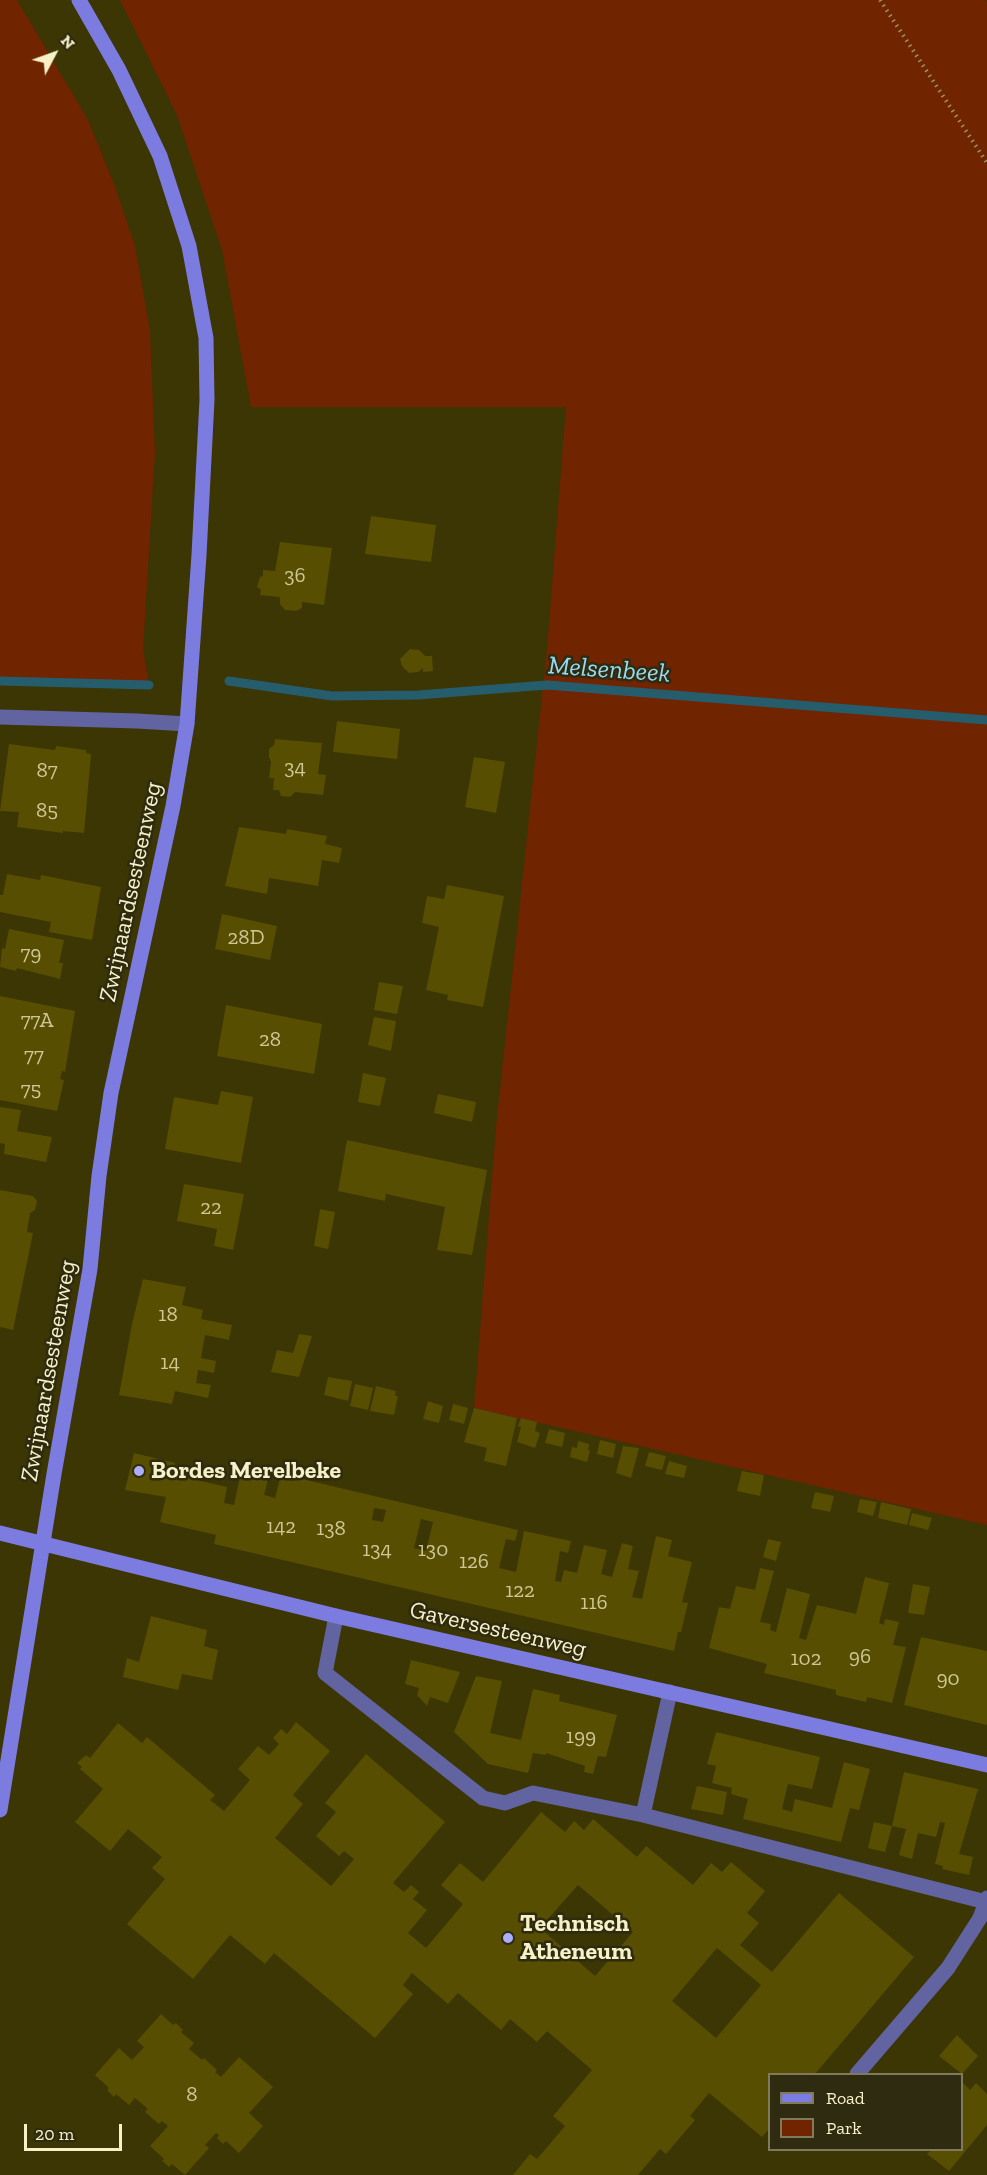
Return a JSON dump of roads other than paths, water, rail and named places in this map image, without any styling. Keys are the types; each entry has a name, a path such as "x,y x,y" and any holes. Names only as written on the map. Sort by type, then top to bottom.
{"main road":[{"name":"Zwijnaardsesteenweg","path":"0,1810 42,1543 90,1269 99,1176 111,1093 173,806 187,724 201,531 207,400 206,338 189,246 159,156 119,70 78,0"},
{"name":"Gaversesteenweg","path":"0,1533 336,1616 987,1765"}],"street":[{"path":"0,717 187,724"},
{"path":"336,1616 325,1673 483,1798 505,1803 533,1793 644,1815 987,1900 980,1918 948,1968 858,2073"},
{"path":"644,1815 670,1692"}],"waterway":[{"name":"Melsenbeek","path":"0,681 149,685"},
{"name":"Melsenbeek","path":"229,681 332,696 418,695 547,685 987,720"}],"place":[{"name":"Bordes Merelbeke","path":"139,1471"},
{"name":"Technisch Atheneum","path":"508,1938"}]}
